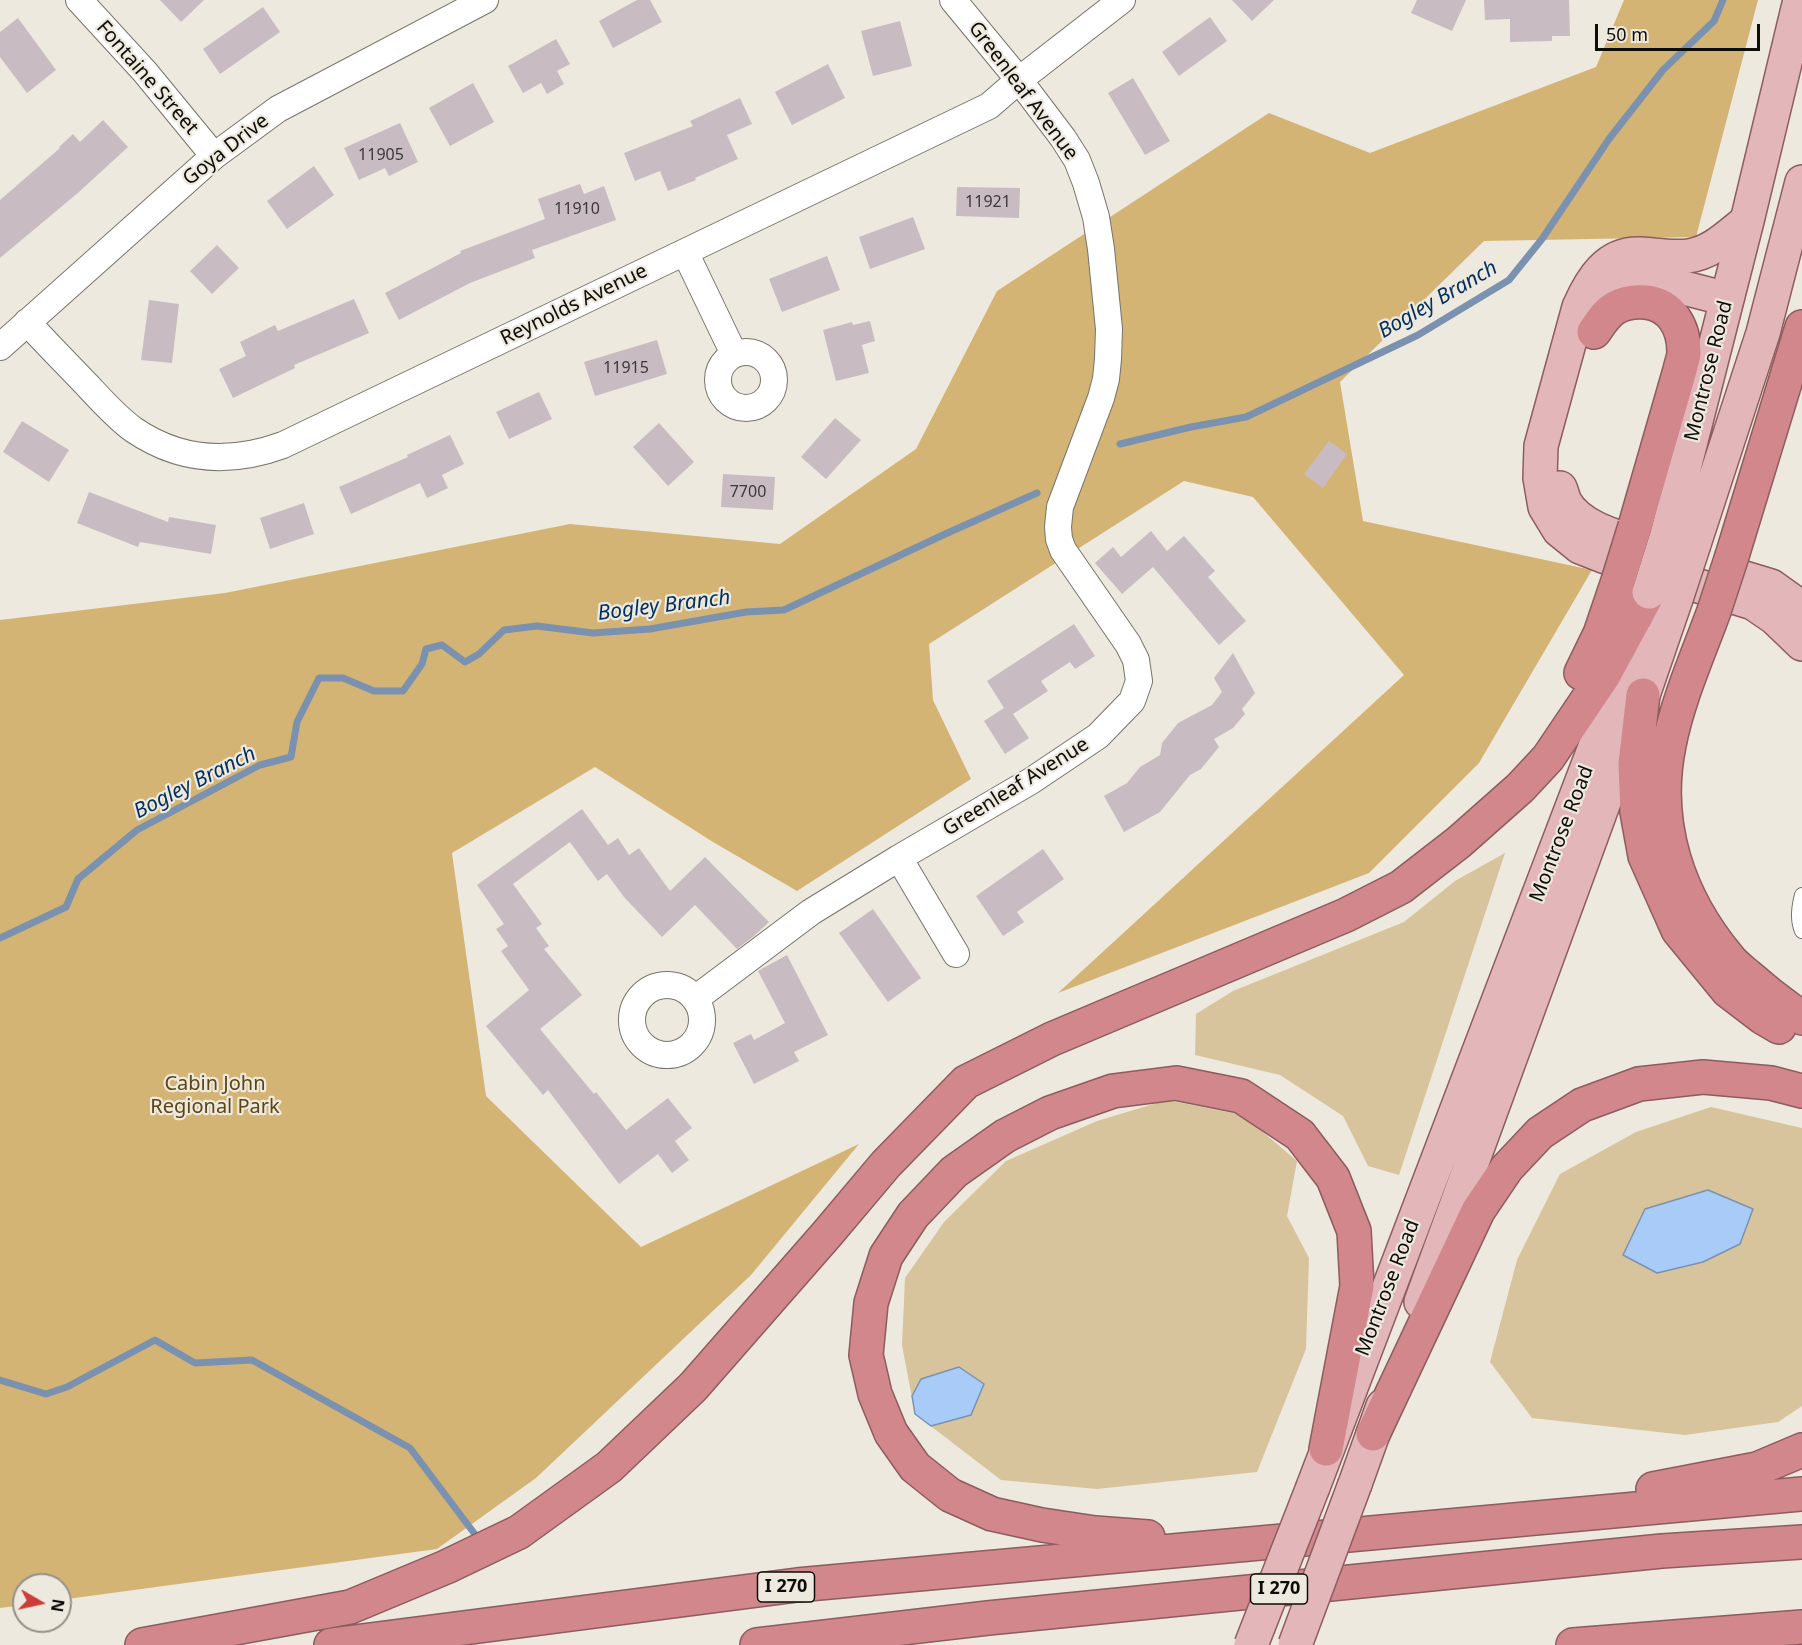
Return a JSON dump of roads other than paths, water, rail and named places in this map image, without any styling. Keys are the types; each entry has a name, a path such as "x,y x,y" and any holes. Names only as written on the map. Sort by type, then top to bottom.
{"highway":[{"path":"1459,842 1550,724 1575,684 1600,634 1635,526 1680,370 1684,352 1680,326 1669,311 1652,303 1632,301 1615,308 1604,317 1594,332"},
{"path":"1802,327 1732,556 1677,712 1668,746 1665,785 1666,830 1678,874 1701,921 1729,959 1774,999 1802,1018"},
{"path":"142,1645 350,1607 446,1567 519,1532 609,1467 693,1387 886,1164 966,1082 1052,1039 1346,915 1401,887 1459,842 1520,788 1548,758 1604,675 1663,595"},
{"path":"1643,695 1635,764 1637,812 1645,856 1678,930 1728,991 1762,1017 1802,1039"},
{"path":"1373,1434 1478,1210 1507,1168 1540,1133 1582,1105 1640,1084 1703,1077 1771,1083 1802,1091"},
{"path":"1242,1544 1095,1533 992,1514 950,1495 915,1467 891,1433 874,1394 866,1355 871,1303 886,1256 913,1215 954,1172 1005,1136 1050,1113 1113,1091 1176,1083 1241,1096 1299,1135 1333,1178 1354,1231 1357,1286 1326,1449"},
{"path":"1550,1516 1617,1496 1757,1469 1802,1450"},
{"name":"I 270","path":"331,1645 797,1585 1802,1494"},
{"name":"I 270","path":"757,1645 988,1618 1627,1554 1802,1542"},
{"path":"1573,1645 1802,1627"}],"main road":[{"name":"Montrose Road","path":"1680,539 1727,299 1800,0"},
{"name":"Montrose Road","path":"1295,1645 1643,695 1663,595 1680,539 1763,333 1802,182"},
{"path":"1747,221 1712,249 1689,256 1638,254 1622,257 1604,267 1588,285 1579,307 1541,446 1540,478 1545,507 1559,530 1580,547 1753,603 1775,618 1802,644"},
{"path":"1727,299 1637,278 1623,282 1607,297 1594,332 1559,456 1558,481 1565,502 1580,518 1599,530 1771,586 1792,601 1802,612"},
{"path":"1763,333 1802,278"},
{"name":"Montrose Road","path":"1251,1645 1619,684 1663,595"}],"street":[{"name":"Fontaine Street","path":"79,0 145,72 214,156"},
{"name":"Goya Drive","path":"0,347 214,156 278,110 452,7 485,0"},
{"name":"Greenleaf Avenue","path":"695,999 811,912 1031,782 1098,736 1132,701 1139,681 1136,660 1128,644 1063,550 1059,539 1060,507 1106,379 1108,318 1096,217 1077,160 1063,138 953,0"},
{"name":"Reynolds Avenue","path":"27,322 106,406 132,429 150,440 185,453 220,458 261,453 283,445 989,106 1122,0"},
{"path":"685,252 734,354"},
{"path":"899,858 956,954"}],"lane":[{"path":"1802,895 1799,923 1802,931"}],"water":[{"path":"1708,1190 1753,1209 1740,1244 1703,1262 1657,1273 1623,1255 1645,1209"},
{"path":"959,1367 984,1384 971,1415 931,1426 915,1414 912,1396 921,1379"}],"waterway":[{"name":"Bogley Branch","path":"1120,444 1246,417 1418,335 1509,280 1542,239 1609,139 1663,70 1714,21 1723,0"},
{"name":"Bogley Branch","path":"0,938 66,907 78,879 137,830 260,765 291,757 297,722 319,678 343,678 374,691 403,691 422,664 426,649 442,645 465,662 479,654 504,630 537,626 593,633 650,629 746,612 784,610 1037,493"},
{"path":"0,1380 46,1394 67,1387 155,1340 195,1363 252,1360 410,1448 477,1537"}],"park label":[{"name":"Cabin John Regional Park","path":"215,1096"}]}
